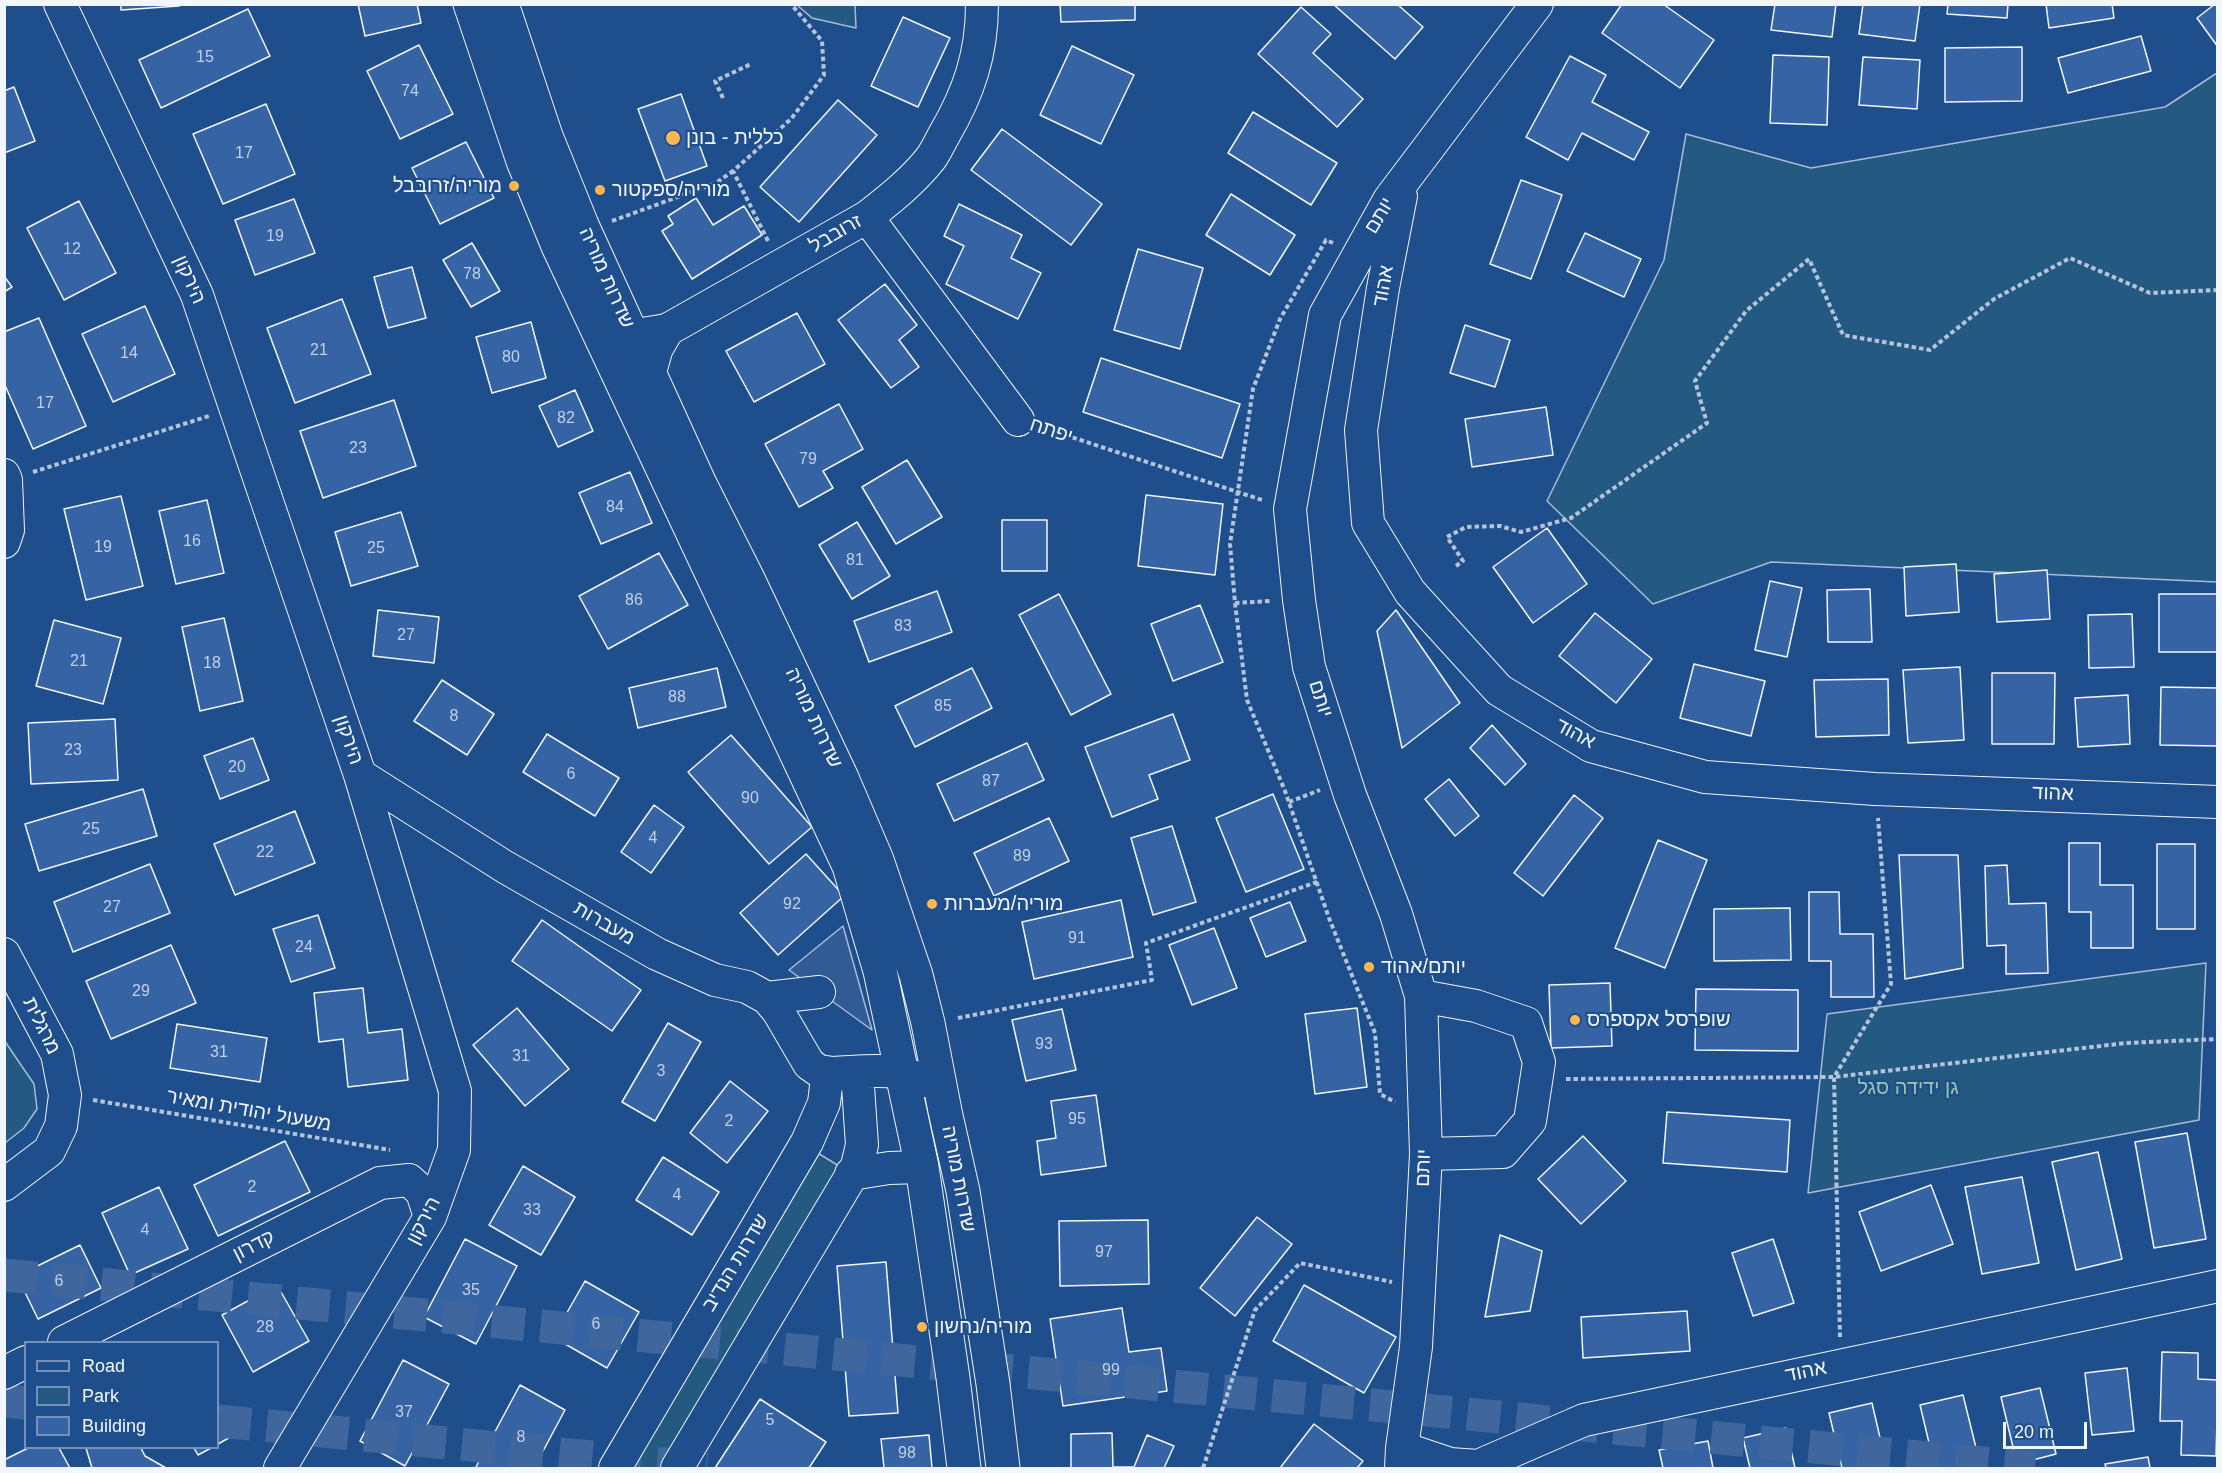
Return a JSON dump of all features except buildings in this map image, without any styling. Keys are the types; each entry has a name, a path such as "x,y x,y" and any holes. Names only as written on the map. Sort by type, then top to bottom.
{"main road":[{"name":"שדרות מוריה","path":"470,4 523,161 558,246 849,866 880,971 922,1167 964,1468"},
{"name":"שדרות מוריה","path":"502,4 546,136 582,225 648,374 842,778 877,860 916,975 963,1191 993,1384 1003,1468"},
{"path":"648,374 656,350 667,330"}],"street":[{"name":"הירקון","path":"60,4 197,295 360,775 455,1091 454,1150 430,1216 280,1468"},
{"name":"זרובבל","path":"631,335 667,330 867,217 896,194 931,158 959,109 976,66 982,25 982,4"},
{"name":"יותם","path":"1396,1462 1416,1347 1426,1154 1421,996 1396,914 1350,795 1309,667 1299,600 1290,509 1324,315 1389,200 1537,4"},
{"name":"אהוד","path":"1405,178 1383,288 1360,430 1368,523 1410,592 1498,690 1591,746 1705,777 1875,789 2217,802"},
{"name":"יפתח","path":"867,217 1018,420"},
{"path":"586,304 604,324 613,330 631,335"},
{"path":"5,478 6,534"},
{"name":"מעברות","path":"360,775 505,867 657,954 715,980 747,987 767,998 778,1011 809,1064 819,1071 845,1073"},
{"name":"מרגלית","path":"4,954 57,1054 65,1095 61,1126 49,1151 4,1185"},
{"path":"767,998 819,992"},
{"path":"1421,996 1476,1006 1526,1023 1539,1062 1530,1121 1503,1152 1426,1154"},
{"path":"677,1468 857,1166 862,1145 845,1073 901,1072 913,1075 925,1082 945,1111"},
{"name":"שדרות הנדיב","path":"615,1468 807,1142 824,1103 826,1086 845,1073"},
{"path":"851,1174 889,1168 922,1167"},
{"path":"409,1180 422,1192 430,1216"},
{"name":"קדרון","path":"66,1341 380,1183 409,1180"},
{"name":"אהוד","path":"1396,1462 1476,1467 1584,1420 2217,1286"},
{"path":"4,1372 24,1363"}],"path":[{"path":"604,224 716,183 733,171 791,119 824,75 822,41 790,4"},
{"path":"723,98 715,81 751,64"},
{"path":"733,171 770,244"},
{"path":"1456,566 1462,561 1447,537 1467,527 1500,526 1521,532 1571,518 1707,423 1695,381 1746,311 1809,259 1843,335 1930,350 1994,299 2070,258 2150,292 2217,290"},
{"path":"5,478 235,407"},
{"name":"יפתח","path":"1018,420 1290,509"},
{"path":"1840,1365 1834,1077 1891,984 1875,789"},
{"path":"928,1023 1152,980 1146,943 1317,882"},
{"path":"1536,1080 1834,1077 2126,1043 2217,1039"},
{"name":"משעול יהודית ומאיר","path":"65,1095 399,1152 409,1180"},
{"path":"1203,1468 1255,1310 1300,1263 1419,1288"}],"green space":[{"path":"797,5 855,5 856,28 812,18"},
{"path":"2217,73 2217,582 1771,562 1653,604 1547,501 1664,260 1686,134 1811,168 2165,107"},
{"name":"גן ידידה סגל","path":"2206,963 2199,1120 1808,1193 1827,1014"},
{"path":"4,1040 34,1084 37,1109 24,1128 5,1143"},
{"path":"816,1152 844,1169 666,1468 627,1468"}],"shaded area":[{"path":"843,926 872,1030 789,970"}],"tunnel":[{"path":"4,1275 2035,1468"},
{"path":"4,1401 24,1403"},
{"path":"219,1421 707,1468"}],"place":[{"name":"כללית - בונן","path":"673,138"},
{"name":"מוריה/זרובבל","path":"514,186"},
{"name":"מוריה/ספקטור","path":"600,190"},
{"name":"מוריה/מעברות","path":"932,904"},
{"name":"יותם/אהוד","path":"1369,967"},
{"name":"שופרסל אקספרס","path":"1575,1020"},
{"name":"מוריה/נחשון","path":"922,1327"}]}
